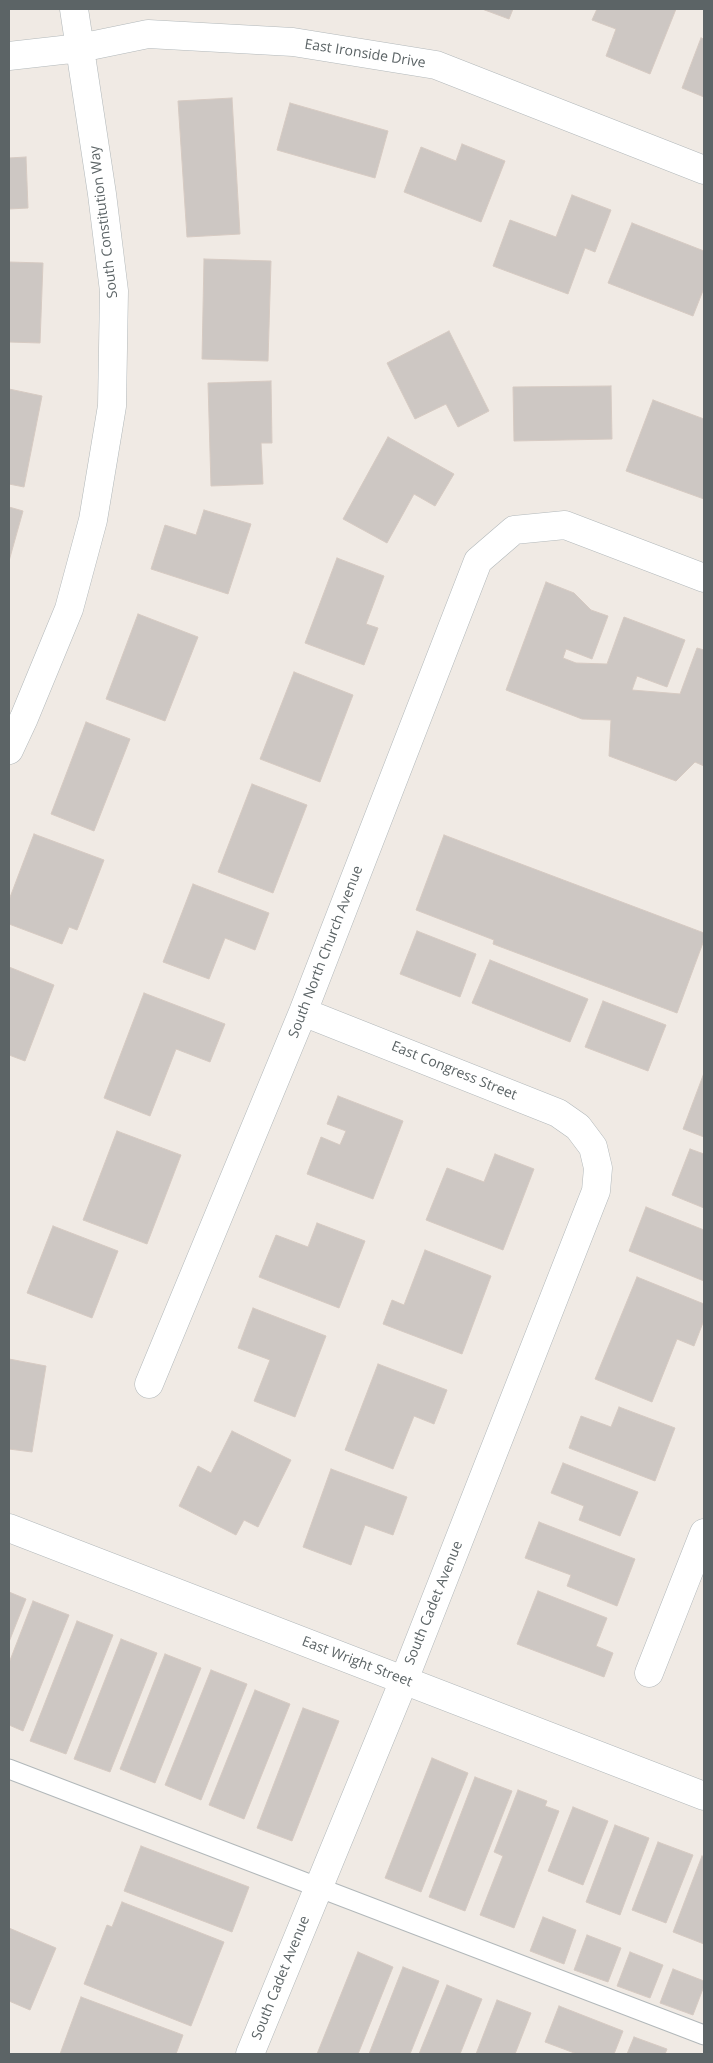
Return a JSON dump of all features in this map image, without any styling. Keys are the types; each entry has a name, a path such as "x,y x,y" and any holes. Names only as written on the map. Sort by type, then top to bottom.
{"street":[{"name":"South Constitution Way","path":"9,750 15,720 69,609 93,520 112,406 114,291 102,194 74,9"},
{"name":"East Ironside Drive","path":"9,56 80,48 148,34 293,42 436,65 704,170"},
{"name":"South North Church Avenue","path":"149,1384 303,1012 478,561 514,530 565,525 704,578"},
{"name":"East Congress Street","path":"303,1012 558,1113 578,1127 593,1147"},
{"name":"South Cadet Avenue","path":"250,2054 404,1680 596,1191 598,1168 593,1147"},
{"name":"East Wright Street","path":"9,1528 704,1796"},
{"path":"649,1673 704,1534"}],"lane":[{"path":"9,1769 704,2035"}],"building":[{"path":"482,9 513,9 509,19"},
{"path":"597,9 676,9 650,74 606,56 616,29 592,20"},
{"path":"701,38 704,39 704,97 682,88"},
{"path":"232,98 240,234 187,237 178,101"},
{"path":"290,103 388,131 375,178 277,150"},
{"path":"462,144 505,161 481,222 404,192 421,147 456,161"},
{"path":"26,157 28,208 9,209 9,158"},
{"path":"572,195 611,210 595,252 585,248 568,294 493,266 510,220 556,237"},
{"path":"632,223 704,251 704,288 693,316 608,283"},
{"path":"204,259 271,261 268,361 202,359"},
{"path":"9,262 43,263 40,343 9,342"},
{"path":"449,331 489,411 458,427 446,404 415,419 387,363"},
{"path":"271,381 272,443 261,443 263,484 211,486 208,383"},
{"path":"611,386 612,439 514,441 513,387"},
{"path":"9,389 42,396 24,487 9,484"},
{"path":"653,400 704,419 704,499 626,471"},
{"path":"388,437 454,474 435,506 414,494 387,543 343,519"},
{"path":"9,507 23,511 9,561"},
{"path":"204,510 251,524 228,594 151,569 165,525 196,535"},
{"path":"337,558 384,576 366,624 378,628 364,665 305,643"},
{"path":"546,582 574,593 591,610 608,616 592,659 566,649 563,658 576,663 607,664 624,617 685,640 667,687 637,676 632,690 680,694 697,648 704,650 704,766 695,762 676,781 609,756 611,720 582,719 506,690"},
{"path":"138,614 198,637 165,721 106,699"},
{"path":"294,672 353,695 320,782 260,759"},
{"path":"86,722 130,739 94,831 51,814"},
{"path":"252,784 307,805 273,893 218,872"},
{"path":"34,834 104,860 77,930 69,927 62,944 9,924 9,900"},
{"path":"444,835 704,933 704,940 677,1013 493,944 494,940 416,910"},
{"path":"193,884 269,913 255,950 225,938 209,979 163,962"},
{"path":"417,931 476,954 460,997 400,974"},
{"path":"490,960 588,999 570,1042 472,1003"},
{"path":"9,967 54,985 25,1061 9,1055"},
{"path":"144,993 225,1024 210,1062 176,1049 150,1116 104,1098"},
{"path":"603,1001 666,1025 648,1071 585,1047"},
{"path":"704,1073 704,1137 683,1129"},
{"path":"338,1096 403,1121 373,1199 307,1174 321,1137 340,1145 346,1131 327,1124"},
{"path":"117,1131 181,1155 147,1244 83,1220"},
{"path":"690,1149 704,1154 704,1208 672,1195"},
{"path":"495,1154 534,1169 503,1250 426,1220 447,1168 484,1182"},
{"path":"646,1207 704,1230 704,1281 629,1251"},
{"path":"317,1223 365,1241 339,1308 259,1277 276,1235 308,1247"},
{"path":"53,1226 118,1251 92,1318 27,1293"},
{"path":"425,1250 491,1276 462,1354 383,1324 392,1300 404,1305"},
{"path":"637,1277 704,1304 704,1320 694,1346 677,1339 652,1402 595,1379"},
{"path":"253,1308 326,1336 295,1417 254,1401 270,1360 238,1348"},
{"path":"9,1359 46,1366 32,1452 9,1449"},
{"path":"378,1364 447,1390 434,1424 414,1416 393,1469 345,1450"},
{"path":"619,1407 675,1428 655,1481 569,1448 581,1416 611,1427"},
{"path":"232,1431 291,1460 258,1527 244,1520 236,1535 179,1506 198,1466 211,1473"},
{"path":"563,1463 638,1492 620,1536 579,1520 584,1506 551,1493"},
{"path":"331,1469 407,1497 393,1535 365,1525 351,1565 303,1547"},
{"path":"539,1522 635,1559 617,1606 567,1586 571,1575 525,1558"},
{"path":"538,1591 607,1618 596,1646 613,1653 604,1677 517,1644"},
{"path":"9,1592 26,1599 9,1642"},
{"path":"33,1601 69,1615 23,1731 9,1725 9,1663"},
{"path":"77,1621 113,1635 66,1754 30,1741"},
{"path":"121,1639 157,1653 110,1772 74,1759"},
{"path":"165,1654 201,1668 155,1783 120,1769"},
{"path":"211,1670 247,1684 201,1800 165,1785"},
{"path":"255,1690 290,1704 244,1819 209,1805"},
{"path":"303,1708 339,1721 292,1841 257,1828"},
{"path":"432,1758 468,1773 421,1892 385,1878"},
{"path":"475,1777 512,1791 465,1911 429,1897"},
{"path":"518,1790 547,1801 545,1806 559,1811 514,1928 480,1915 503,1856 494,1852"},
{"path":"573,1807 608,1821 583,1885 548,1871"},
{"path":"615,1825 649,1838 620,1915 586,1902"},
{"path":"658,1842 693,1855 666,1923 632,1910"},
{"path":"141,1846 249,1887 232,1932 124,1891"},
{"path":"702,1856 704,1857 704,1944 673,1932"},
{"path":"122,1902 224,1942 191,2026 84,1984 107,1925 112,1927"},
{"path":"543,1917 576,1930 564,1964 530,1951"},
{"path":"9,1928 56,1948 30,2010 9,2001"},
{"path":"587,1935 621,1948 608,1982 574,1970"},
{"path":"358,1952 393,1967 358,2054 317,2054"},
{"path":"630,1952 663,1965 650,1998 617,1986"},
{"path":"403,1967 439,1981 410,2054 369,2054"},
{"path":"673,1969 704,1981 704,1986 693,2015 660,2003"},
{"path":"447,1985 482,1999 460,2054 419,2054"},
{"path":"81,1997 183,2035 176,2054 60,2054"},
{"path":"497,2000 531,2013 515,2054 476,2054"},
{"path":"559,2006 623,2031 614,2054 577,2054 545,2042"},
{"path":"634,2037 667,2049 665,2054 627,2054"}]}
